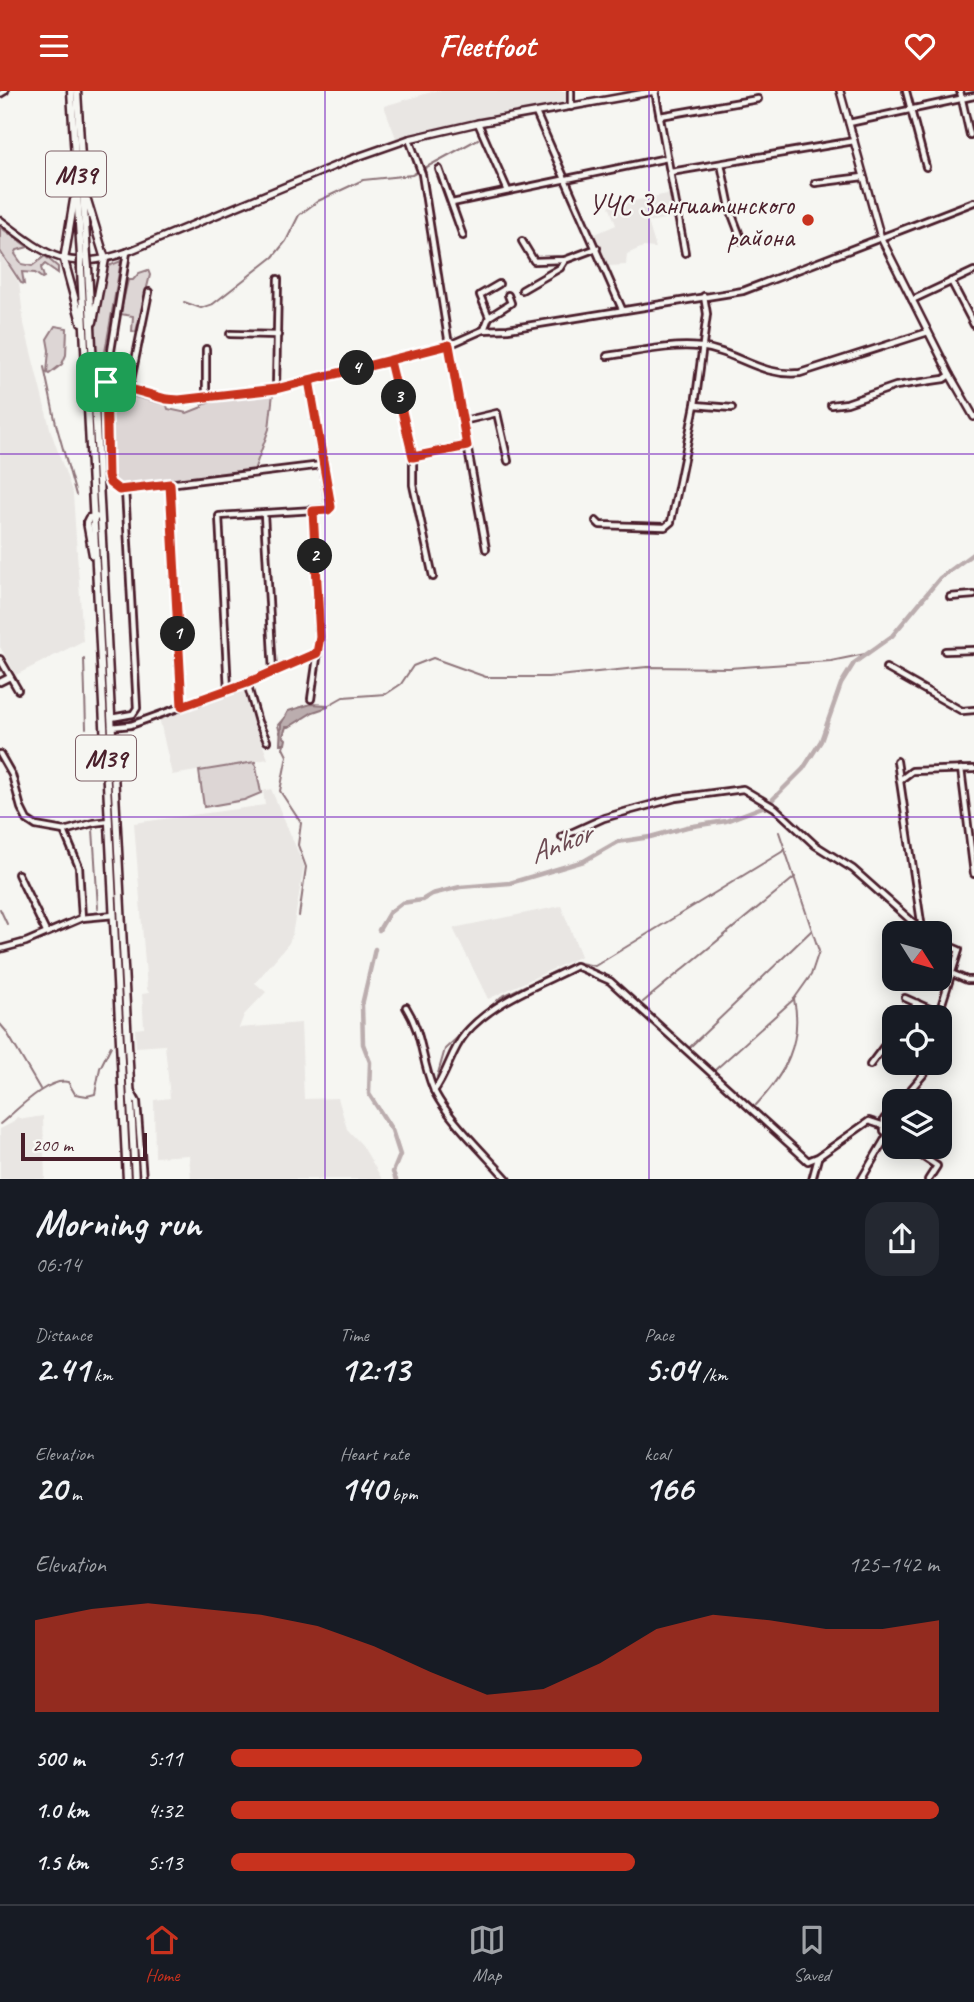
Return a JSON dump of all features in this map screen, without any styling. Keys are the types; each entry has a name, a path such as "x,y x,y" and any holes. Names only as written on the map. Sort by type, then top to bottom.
{"highway":[{"name":"M39","path":"71,91 80,178"},
{"name":"M39","path":"77,91 97,518 135,1179"},
{"path":"80,178 105,259 88,337"},
{"path":"80,178 64,263 88,337"},
{"name":"M39","path":"88,337 99,474 97,518"},
{"path":"97,518 87,522 98,585"},
{"name":"M39","path":"98,529 98,585 127,1179"}],"main road":[{"path":"0,220 64,263 105,259 349,160 410,139 478,123 655,91"},
{"path":"841,91 881,238 950,375 973,414"}],"street":[{"path":"0,94 5,91"},
{"path":"571,91 571,107"},
{"path":"655,91 685,253"},
{"path":"906,91 926,167"},
{"path":"960,91 970,135"},
{"path":"849,123 974,96"},
{"path":"660,116 758,99"},
{"path":"536,113 622,309"},
{"path":"478,123 508,191"},
{"path":"410,139 422,174 449,345 486,549"},
{"path":"671,172 854,141"},
{"path":"452,202 667,158"},
{"path":"721,164 731,212 742,241"},
{"path":"439,169 463,236"},
{"path":"815,183 863,177"},
{"path":"93,386 106,382 129,390 179,400 276,389 449,345 483,330 743,291 974,202"},
{"path":"522,241 534,261 565,260 597,248"},
{"path":"127,252 106,382 110,483 119,490 322,465"},
{"path":"522,290 560,268 565,260"},
{"path":"912,300 974,271"},
{"path":"276,389 278,279"},
{"path":"951,281 974,325"},
{"path":"489,317 480,295 499,284"},
{"path":"129,390 149,292"},
{"path":"483,330 489,317 511,303 508,295"},
{"path":"596,521 600,525 665,527 671,522 695,405 707,314 704,296"},
{"path":"607,356 667,347 702,347 781,375 800,373 928,332"},
{"path":"230,334 278,335"},
{"path":"206,349 206,397"},
{"path":"390,361 413,457 413,485 433,577"},
{"path":"831,405 847,403 896,386 944,379 950,375"},
{"path":"228,690 219,516 328,510 331,507 309,380"},
{"path":"695,405 732,408"},
{"path":"463,421 497,413 508,461"},
{"path":"413,457 467,446"},
{"path":"99,474 108,476"},
{"path":"170,484 182,706"},
{"path":"110,718 130,716 137,708 125,489"},
{"path":"311,699 320,637 313,511"},
{"path":"264,514 273,672"},
{"path":"950,597 974,595"},
{"path":"945,651 974,650"},
{"path":"110,727 131,725 247,683 317,653"},
{"path":"0,659 18,690"},
{"path":"886,668 961,711 974,710"},
{"path":"0,682 9,677"},
{"path":"247,683 258,722 267,741"},
{"path":"0,754 12,775 21,809 27,820 36,826 64,831 109,821"},
{"path":"897,761 922,921"},
{"path":"961,769 974,874"},
{"path":"900,780 912,771 974,769"},
{"path":"562,837 604,818 640,808 676,799 743,789 775,808 815,845 853,869 913,921"},
{"path":"64,831 79,867 82,918"},
{"path":"18,874 46,932"},
{"path":"0,949 82,918 114,915"},
{"path":"943,1005 959,950 952,947"},
{"path":"434,1091 463,1035 474,1024 502,1003 576,966 610,981 808,1161 818,1157 869,1121 882,1125"},
{"path":"953,974 974,980"},
{"path":"905,998 920,1005"},
{"path":"406,1007 418,1028 434,1091 447,1110 508,1179"},
{"path":"870,1065 882,1049"},
{"path":"911,1089 923,1075"},
{"name":"M39","path":"130,1088 138,1102 143,1179"},
{"path":"860,1179 882,1144"},
{"path":"812,1179 818,1157"},
{"path":"928,1159 937,1165 928,1179"}],"shaded area":[{"path":"435,91 568,91 568,94 565,102 396,138 384,106"},
{"path":"672,193 677,217 648,222 656,248 643,247 627,254 626,265 605,264 593,235 616,225 609,206"},
{"path":"0,227 28,247 17,250 15,254 22,264 32,266 45,256 58,267 58,273 45,264 41,268 44,277 22,272 24,284 21,283 0,251"},
{"path":"0,254 19,283 24,324 51,432 73,494 83,641 16,675 0,647"},
{"path":"121,261 101,375 97,375 95,328 106,267"},
{"path":"148,270 150,275 136,332 132,331 133,316 120,314 128,280 133,280 139,273"},
{"path":"55,326 67,328 66,355 62,364 49,374 47,339"},
{"path":"109,390 187,413 232,395 273,393 269,429 253,473 121,487 112,480"},
{"path":"242,688 268,759 172,775 159,717"},
{"path":"311,704 328,707 286,727 283,736 286,739 285,744 280,744 281,724 288,711"},
{"path":"255,762 261,793 244,800 204,807 199,771"},
{"path":"271,789 304,866 289,943 255,983 266,992 244,1015 239,1028 301,1023 304,1099 338,1098 347,1129 362,1145 382,1179 191,1179 189,1155 155,1157 154,1100 170,1098 165,1045 136,1047 135,1029 144,1028 142,994 149,993 134,823 265,805 263,791"},
{"path":"561,906 581,956 488,999 453,928"},
{"path":"43,1116 45,1179 0,1179 0,1129 17,1117 24,1119"}],"waterway":[{"path":"184,302 201,308 213,304 273,257 286,241 299,215 318,201 363,180 412,175 478,139"},
{"path":"44,367 56,424 76,495"},
{"name":"Anhor","path":"773,799 803,769 821,741 841,684 854,663 892,636 940,578 974,553"},
{"path":"327,706 343,697 386,694 401,684 413,666 433,658 486,677 548,677 647,667 729,668 831,661 865,654"},
{"path":"84,659 86,728"},
{"path":"280,733 278,725 285,717"},
{"path":"284,745 287,756 280,791 301,823 298,845 306,867 299,916"},
{"name":"Anhor","path":"379,930 389,913 402,903 422,900 432,894 460,887 510,883 584,861 617,842 726,821 765,806"},
{"path":"93,829 98,908"},
{"path":"715,1070 794,999 811,975 819,951 779,832"},
{"path":"437,1077 445,1049 501,997 575,962 595,966 785,850"},
{"path":"643,1002 795,877"},
{"path":"0,909 7,924"},
{"path":"689,1048 812,930"},
{"name":"Anhor","path":"375,949 362,1005 363,1044 370,1062 369,1094 392,1130 400,1155 393,1172 396,1179"},
{"path":"756,1105 783,1069 794,1043 794,999"},
{"path":"0,1024 40,1089"},
{"path":"0,1124 42,1090 60,1082 68,1082 75,1094 95,1094 100,1068 111,1046"}],"place":[{"name":"УЧС Зангиатинского района","path":"808,220"}],"route":[{"path":"106,382 110,483 119,490 170,484 182,706 247,683 317,653 320,637 313,511 328,510 331,507 309,380 390,361 413,457 467,446 449,345 400,359 390,361 338,373 309,380 276,389 200,398 166,399 106,382"}]}
